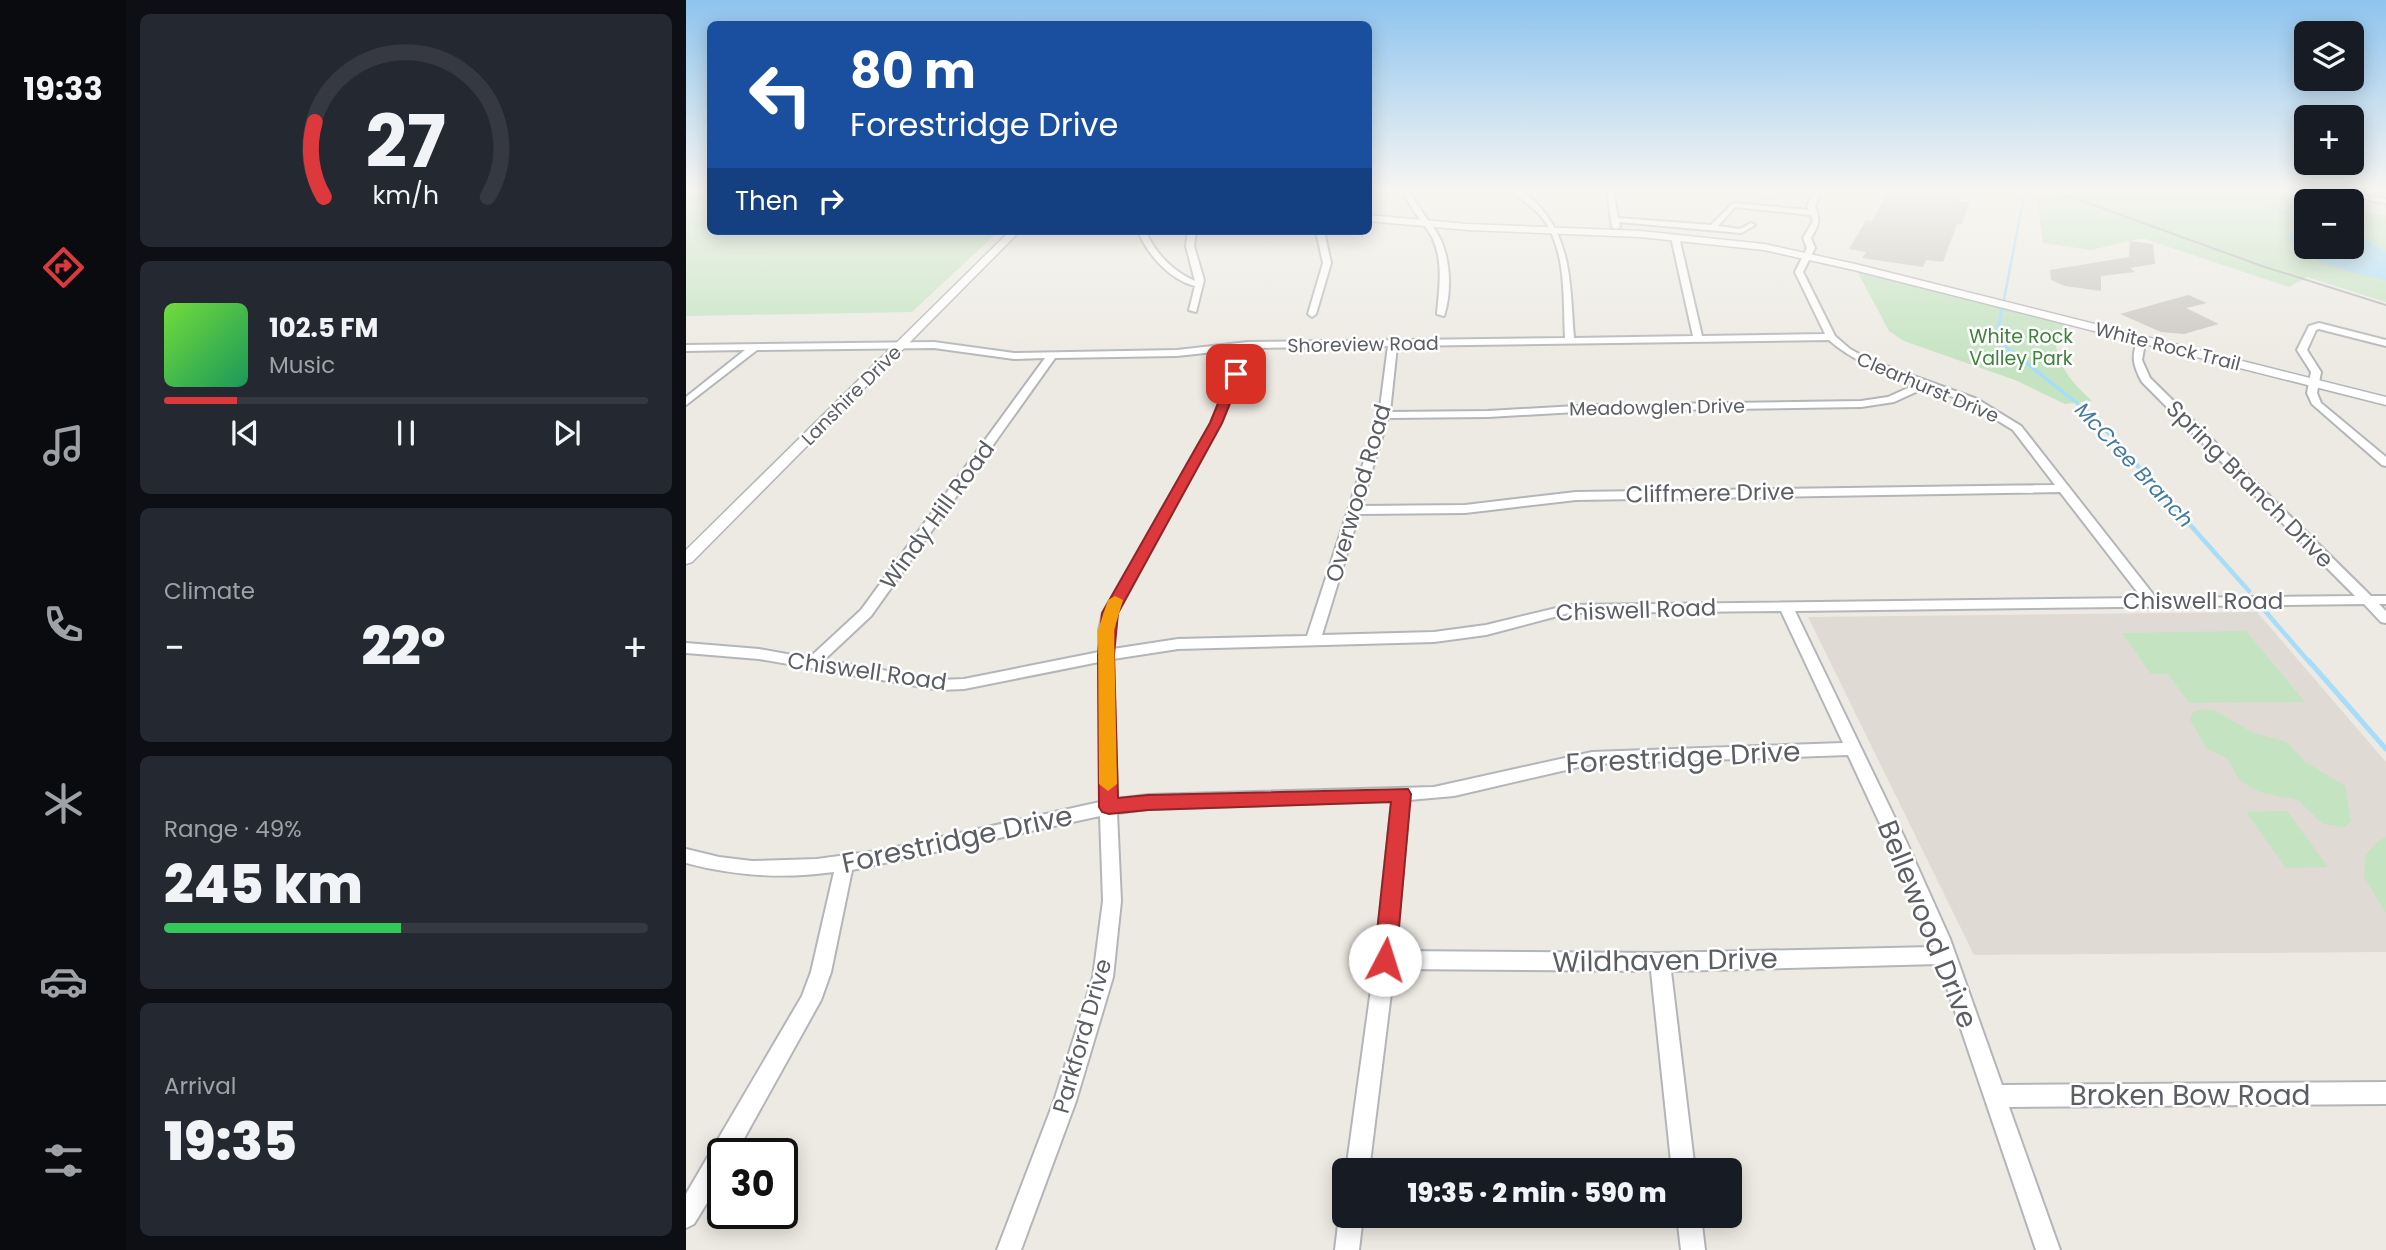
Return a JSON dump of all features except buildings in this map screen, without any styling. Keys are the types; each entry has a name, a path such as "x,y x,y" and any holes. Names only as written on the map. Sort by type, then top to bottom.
{"street":[{"name":"Lanshire Drive","path":"686,559 998,248"},
{"path":"1151,248 1154,254 1191,283 1199,284"},
{"path":"1190,248 1198,270 1199,284 1193,310"},
{"path":"1312,314 1327,263 1324,248"},
{"path":"1439,248 1444,264 1441,314"},
{"path":"1559,248 1570,302 1570,341"},
{"path":"1678,248 1698,339"},
{"name":"White Rock Trail","path":"1767,248 1986,300 2386,401"},
{"name":"Clearhurst Drive","path":"1811,248 1799,268 1800,277 1831,337 1856,357 1988,409 2017,428 2151,601"},
{"path":"2386,343 2330,328 2312,328 2302,350 2316,372 2312,393 2317,404 2386,463"},
{"name":"Shoreview Road","path":"686,348 948,346 997,355 1052,355 1177,353 1248,345 1831,337"},
{"name":"Spring Branch Drive","path":"2143,339 2135,352 2136,363 2146,380 2386,619"},
{"name":"Overwood Road","path":"1312,640 1356,510 1384,415 1393,343"},
{"name":"Parkford Drive","path":"1009,1250 1065,1101 1103,977 1112,901 1106,630 1117,596 1216,423 1248,345"},
{"path":"686,402 754,348"},
{"name":"Windy Hill Road","path":"811,664 874,603 1052,355"},
{"name":"Meadowglen Drive","path":"1384,415 1474,415 1594,408 1861,404 1890,401 1926,384"},
{"name":"Cliffmere Drive","path":"1356,510 1465,509 1576,496 2065,488"},
{"name":"Chiswell Road","path":"686,648 759,654 940,685 993,679 1106,655 1178,644 1462,635 1569,609 2386,600"},
{"name":"Bellewood Drive","path":"1786,607 1897,841 1945,955 2048,1250"},
{"name":"Forestridge Drive","path":"686,856 709,863 758,869 844,866 1109,807 1148,802 1401,794 1461,789 1528,770 1592,758 1853,749"},
{"path":"1359,1158 1385,960 1401,794"},
{"path":"732,1138 811,1000 821,972 844,866"},
{"name":"Wildhaven Drive","path":"1385,960 1660,962 1945,955"},
{"path":"1660,962 1683,1158"},
{"name":"Broken Bow Road","path":"1994,1096 2386,1093"},
{"path":"686,1216 707,1181"},
{"path":"1347,1250 1350,1228"},
{"path":"1690,1228 1693,1250"}],"shaded area":[{"path":"2257,612 2386,762 2386,952 1974,955 1808,617"}],"green space":[{"path":"686,248 980,248 912,312 686,316"},
{"path":"2173,248 2294,248 2294,259 2314,259 2386,281 2386,302 2307,277 2289,287"},
{"name":"White Rock Valley Park","path":"1857,271 2070,324 2056,346 2058,355 2069,376 2092,401 2065,404 2015,380 1904,341 1889,331"},
{"path":"2246,631 2305,702 2189,703 2168,674 2151,674 2122,633"},
{"path":"2201,709 2216,711 2253,733 2287,742 2304,761 2345,786 2351,821 2345,827 2323,824 2298,800 2260,792 2247,785 2239,779 2227,758 2207,749 2190,720 2192,713"},
{"path":"2287,811 2328,867 2286,868 2246,812"},
{"path":"2386,837 2386,913 2364,877 2365,856 2378,841"}],"water":[{"path":"2364,248 2382,248 2386,251 2386,281 2333,267 2314,259 2364,259"}],"waterway":[{"name":"McCree Branch","path":"2002,310 2014,248"},
{"name":"McCree Branch","path":"2002,308 1997,335 2005,346 2092,415 2136,464"},
{"name":"McCree Branch","path":"2134,462 2249,591"},
{"name":"McCree Branch","path":"2265,611 2310,663"},
{"name":"McCree Branch","path":"2309,661 2386,749"}],"tram line":[{"path":"2213,248 2386,305"}],"slow traffic":[{"path":"1108,784 1106,630 1115,600"}],"route":[{"path":"1236,374 1216,423 1117,596 1110,613 1106,630 1109,807 1148,802 1401,794 1385,960"}]}
